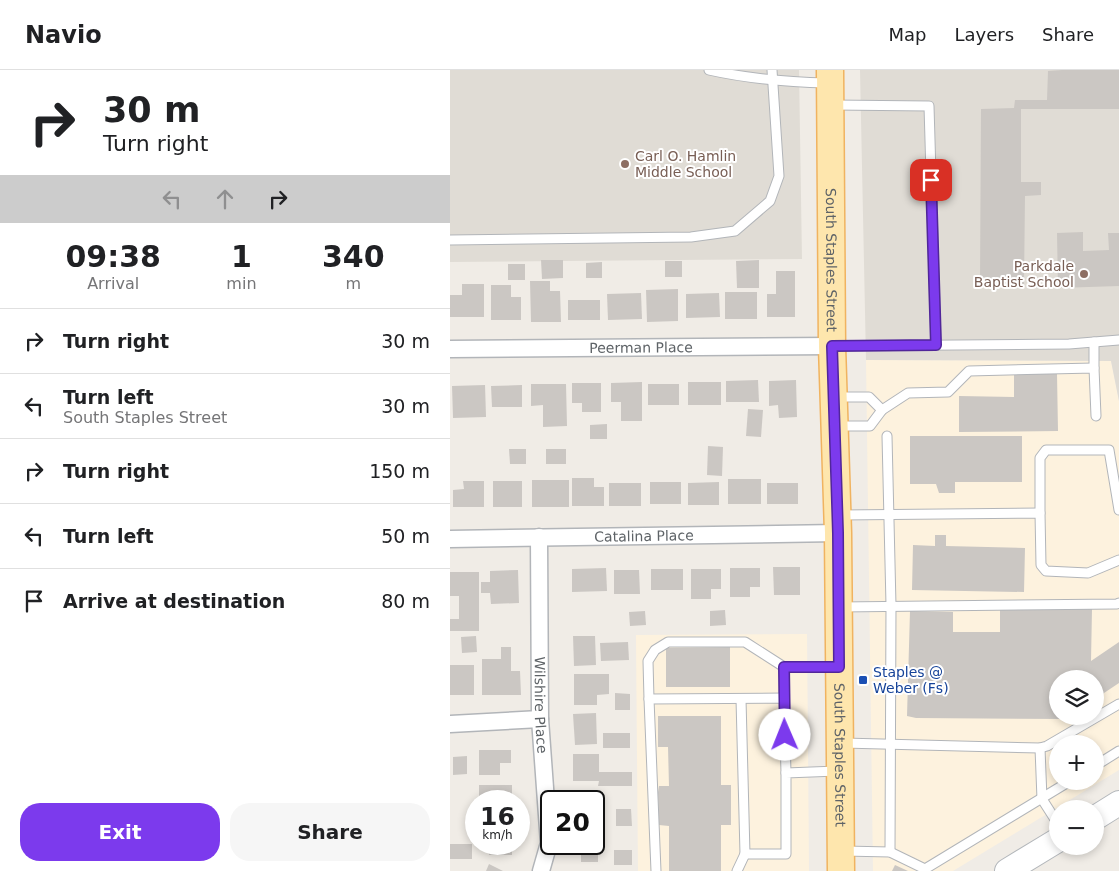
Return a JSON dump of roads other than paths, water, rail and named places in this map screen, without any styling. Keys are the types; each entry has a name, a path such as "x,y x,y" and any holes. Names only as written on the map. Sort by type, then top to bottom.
{"main road":[{"name":"South Staples Street","path":"830,86 832,346 838,524 841,861"},
{"path":"1104,812 1119,803"},
{"path":"1007,871 1049,845"}],"street":[{"name":"Peerman Place","path":"450,350 832,346"},
{"name":"Catalina Place","path":"450,539 838,524"},
{"name":"Wilshire Place","path":"539,537 540,719 550,843 541,871"},
{"path":"450,724 540,719"}],"lane":[{"path":"710,70 734,76 830,86 929,106 936,345"},
{"path":"450,240 691,237 735,231 770,201 779,176 772,70"},
{"path":"832,346 1069,344 1119,340"},
{"path":"1094,342 1096,416"},
{"path":"835,426 870,426 882,410 908,393 948,392 969,371 1094,368"},
{"path":"834,397 869,397 882,410"},
{"path":"887,436 891,606 890,852"},
{"path":"1119,510 1109,450 1046,450 1040,458 1041,565 1046,571 1088,572 1119,560"},
{"path":"838,524 889,515 1040,513"},
{"path":"839,607 1119,603"},
{"path":"656,871 648,661 655,650 668,642 744,642 784,667 839,667"},
{"path":"745,854 786,854 784,667"},
{"path":"649,699 784,698"},
{"path":"737,871 745,854 741,699"},
{"path":"840,743 1040,748 1047,746 1119,704"},
{"path":"1040,748 1042,798 1049,809"},
{"path":"1104,760 1119,751"},
{"path":"786,773 840,771"},
{"path":"841,861 890,852 925,870 1055,790"}],"place":[{"name":"Carl O. Hamlin Middle School","path":"625,164"},
{"name":"Parkdale Baptist School","path":"1084,274"},
{"name":"Staples @ Weber (Fs)","path":"863,680"}]}
